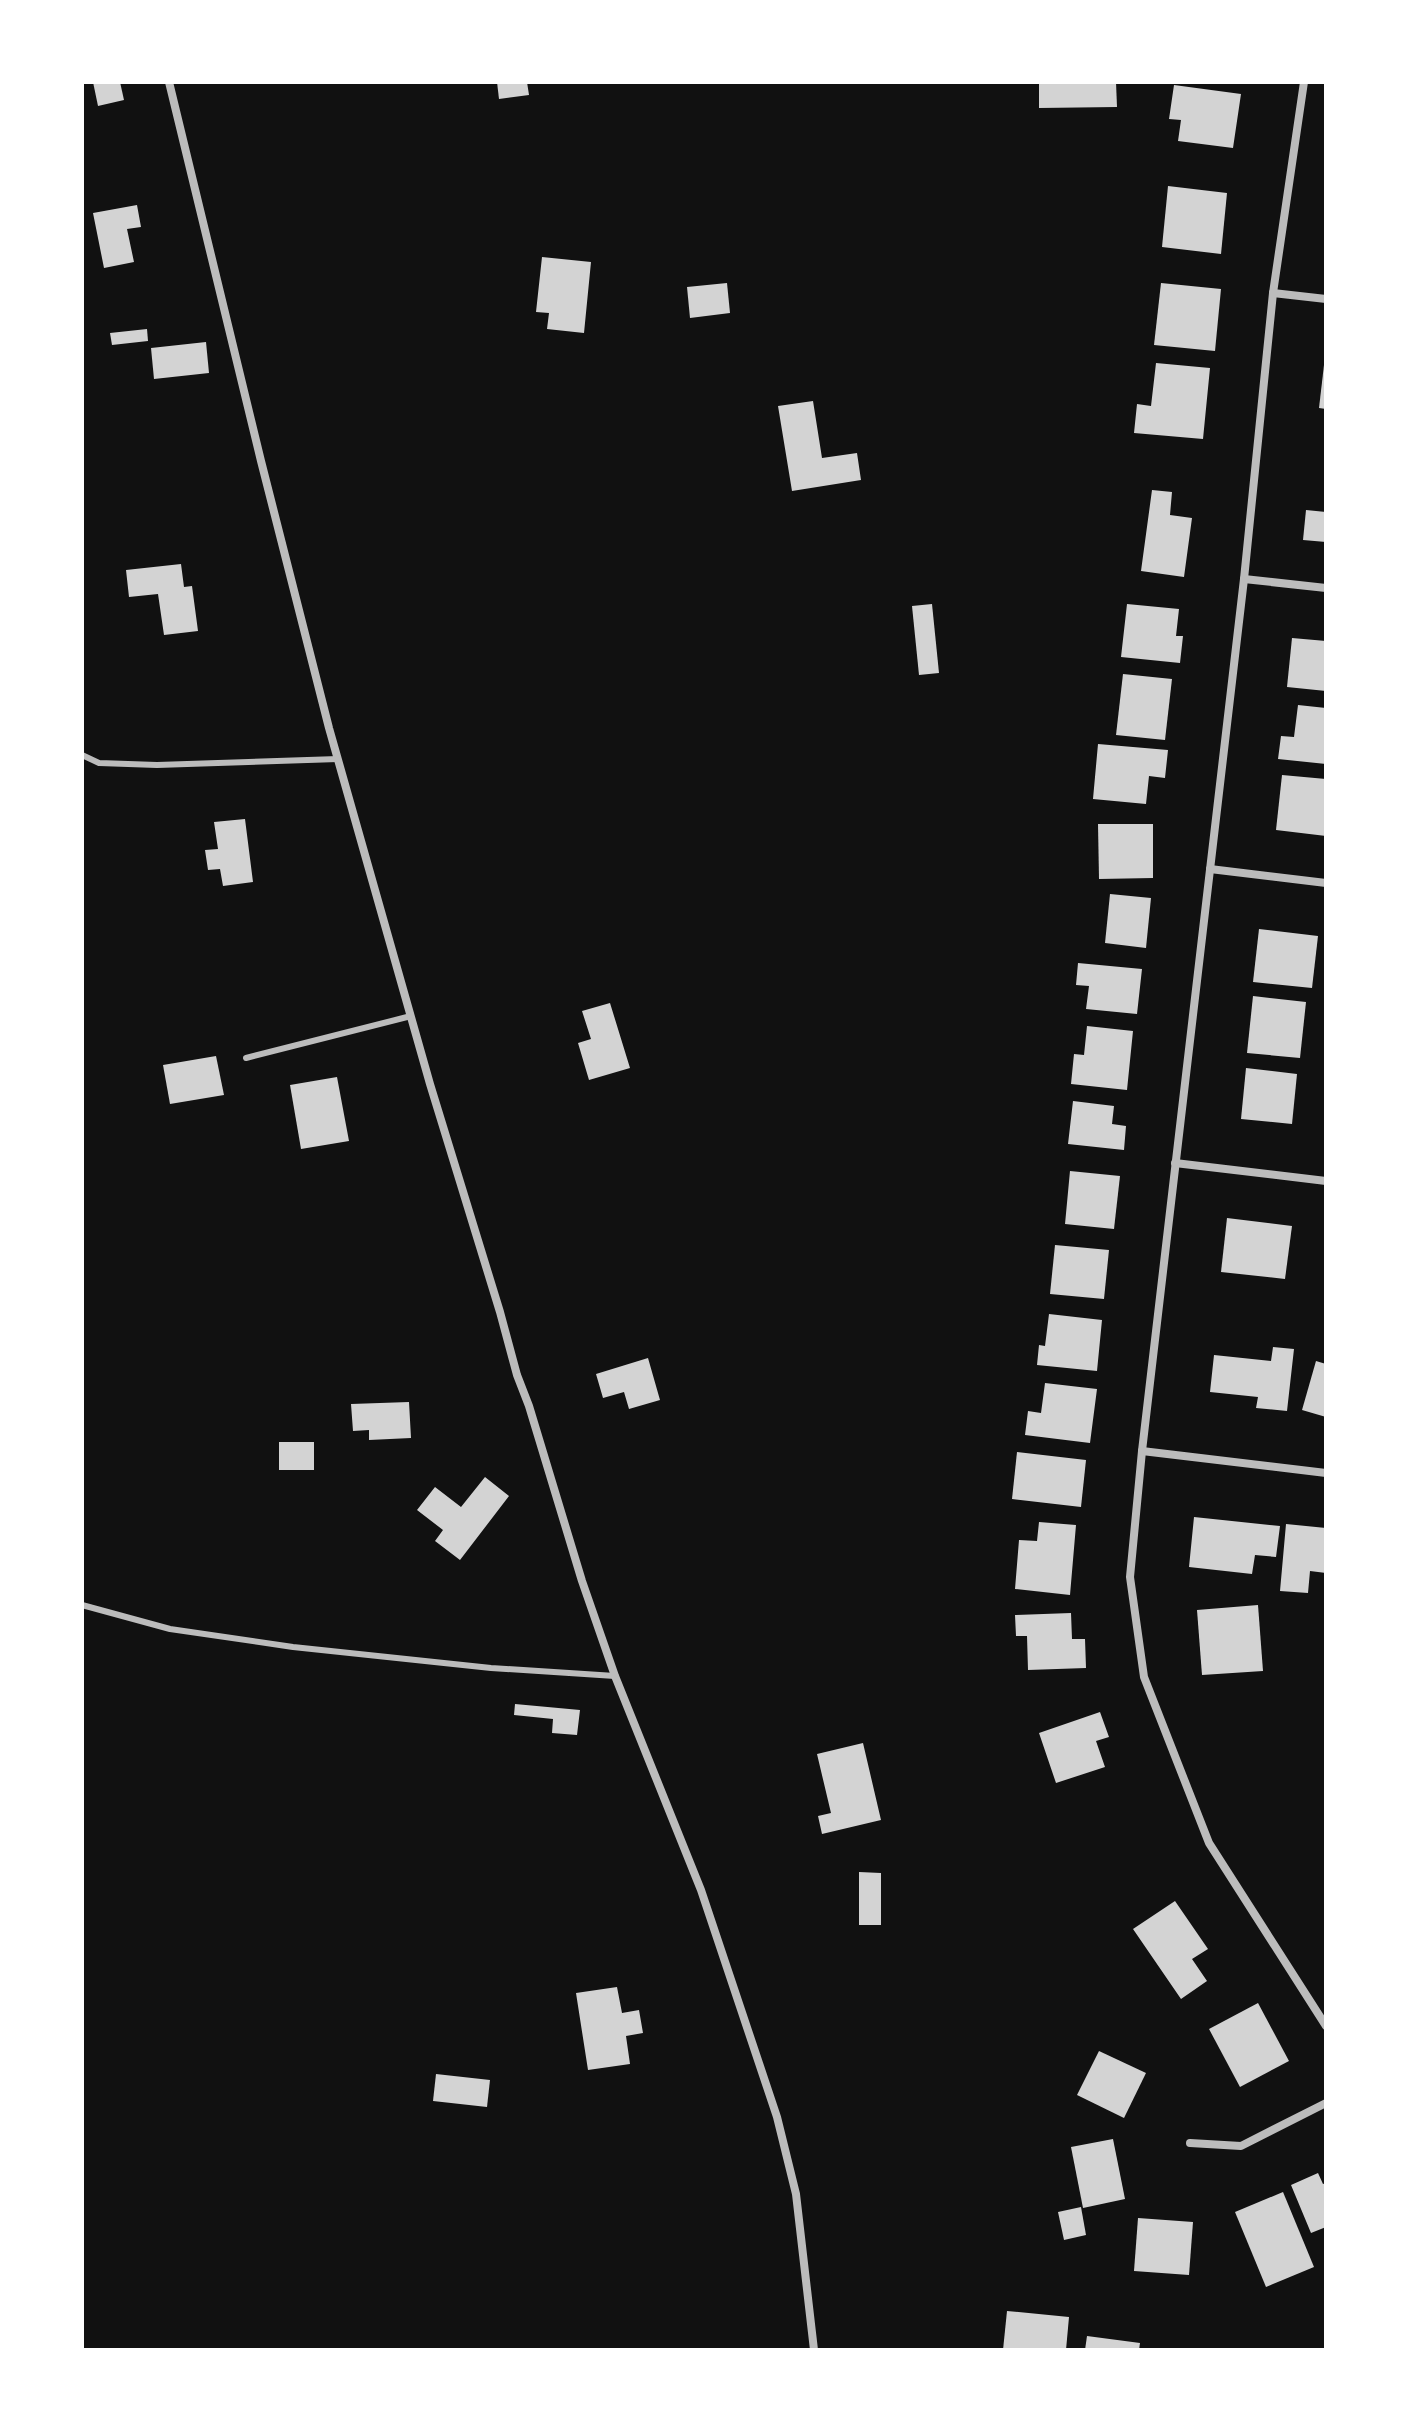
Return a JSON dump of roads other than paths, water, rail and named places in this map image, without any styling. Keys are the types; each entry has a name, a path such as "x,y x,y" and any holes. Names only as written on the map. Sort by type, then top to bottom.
{"street":[{"path":"169,82 261,461 338,759 517,1375 615,1676 701,1890 777,2117 796,2194 814,2350"},
{"path":"1304,82 1273,293 1244,579 1130,1577 1144,1677 1209,1843 1326,2026"},
{"path":"1273,293 1326,299"},
{"path":"1244,579 1326,588"},
{"path":"1210,869 1326,883"},
{"path":"1175,1163 1326,1181"},
{"path":"1142,1451 1326,1473"},
{"path":"1190,2143 1241,2146 1326,2103"}],"lane":[{"path":"82,755 99,763 157,765 338,759"},
{"path":"246,1058 411,1016"},
{"path":"82,1605 170,1629 293,1647 491,1668 615,1676"}]}
